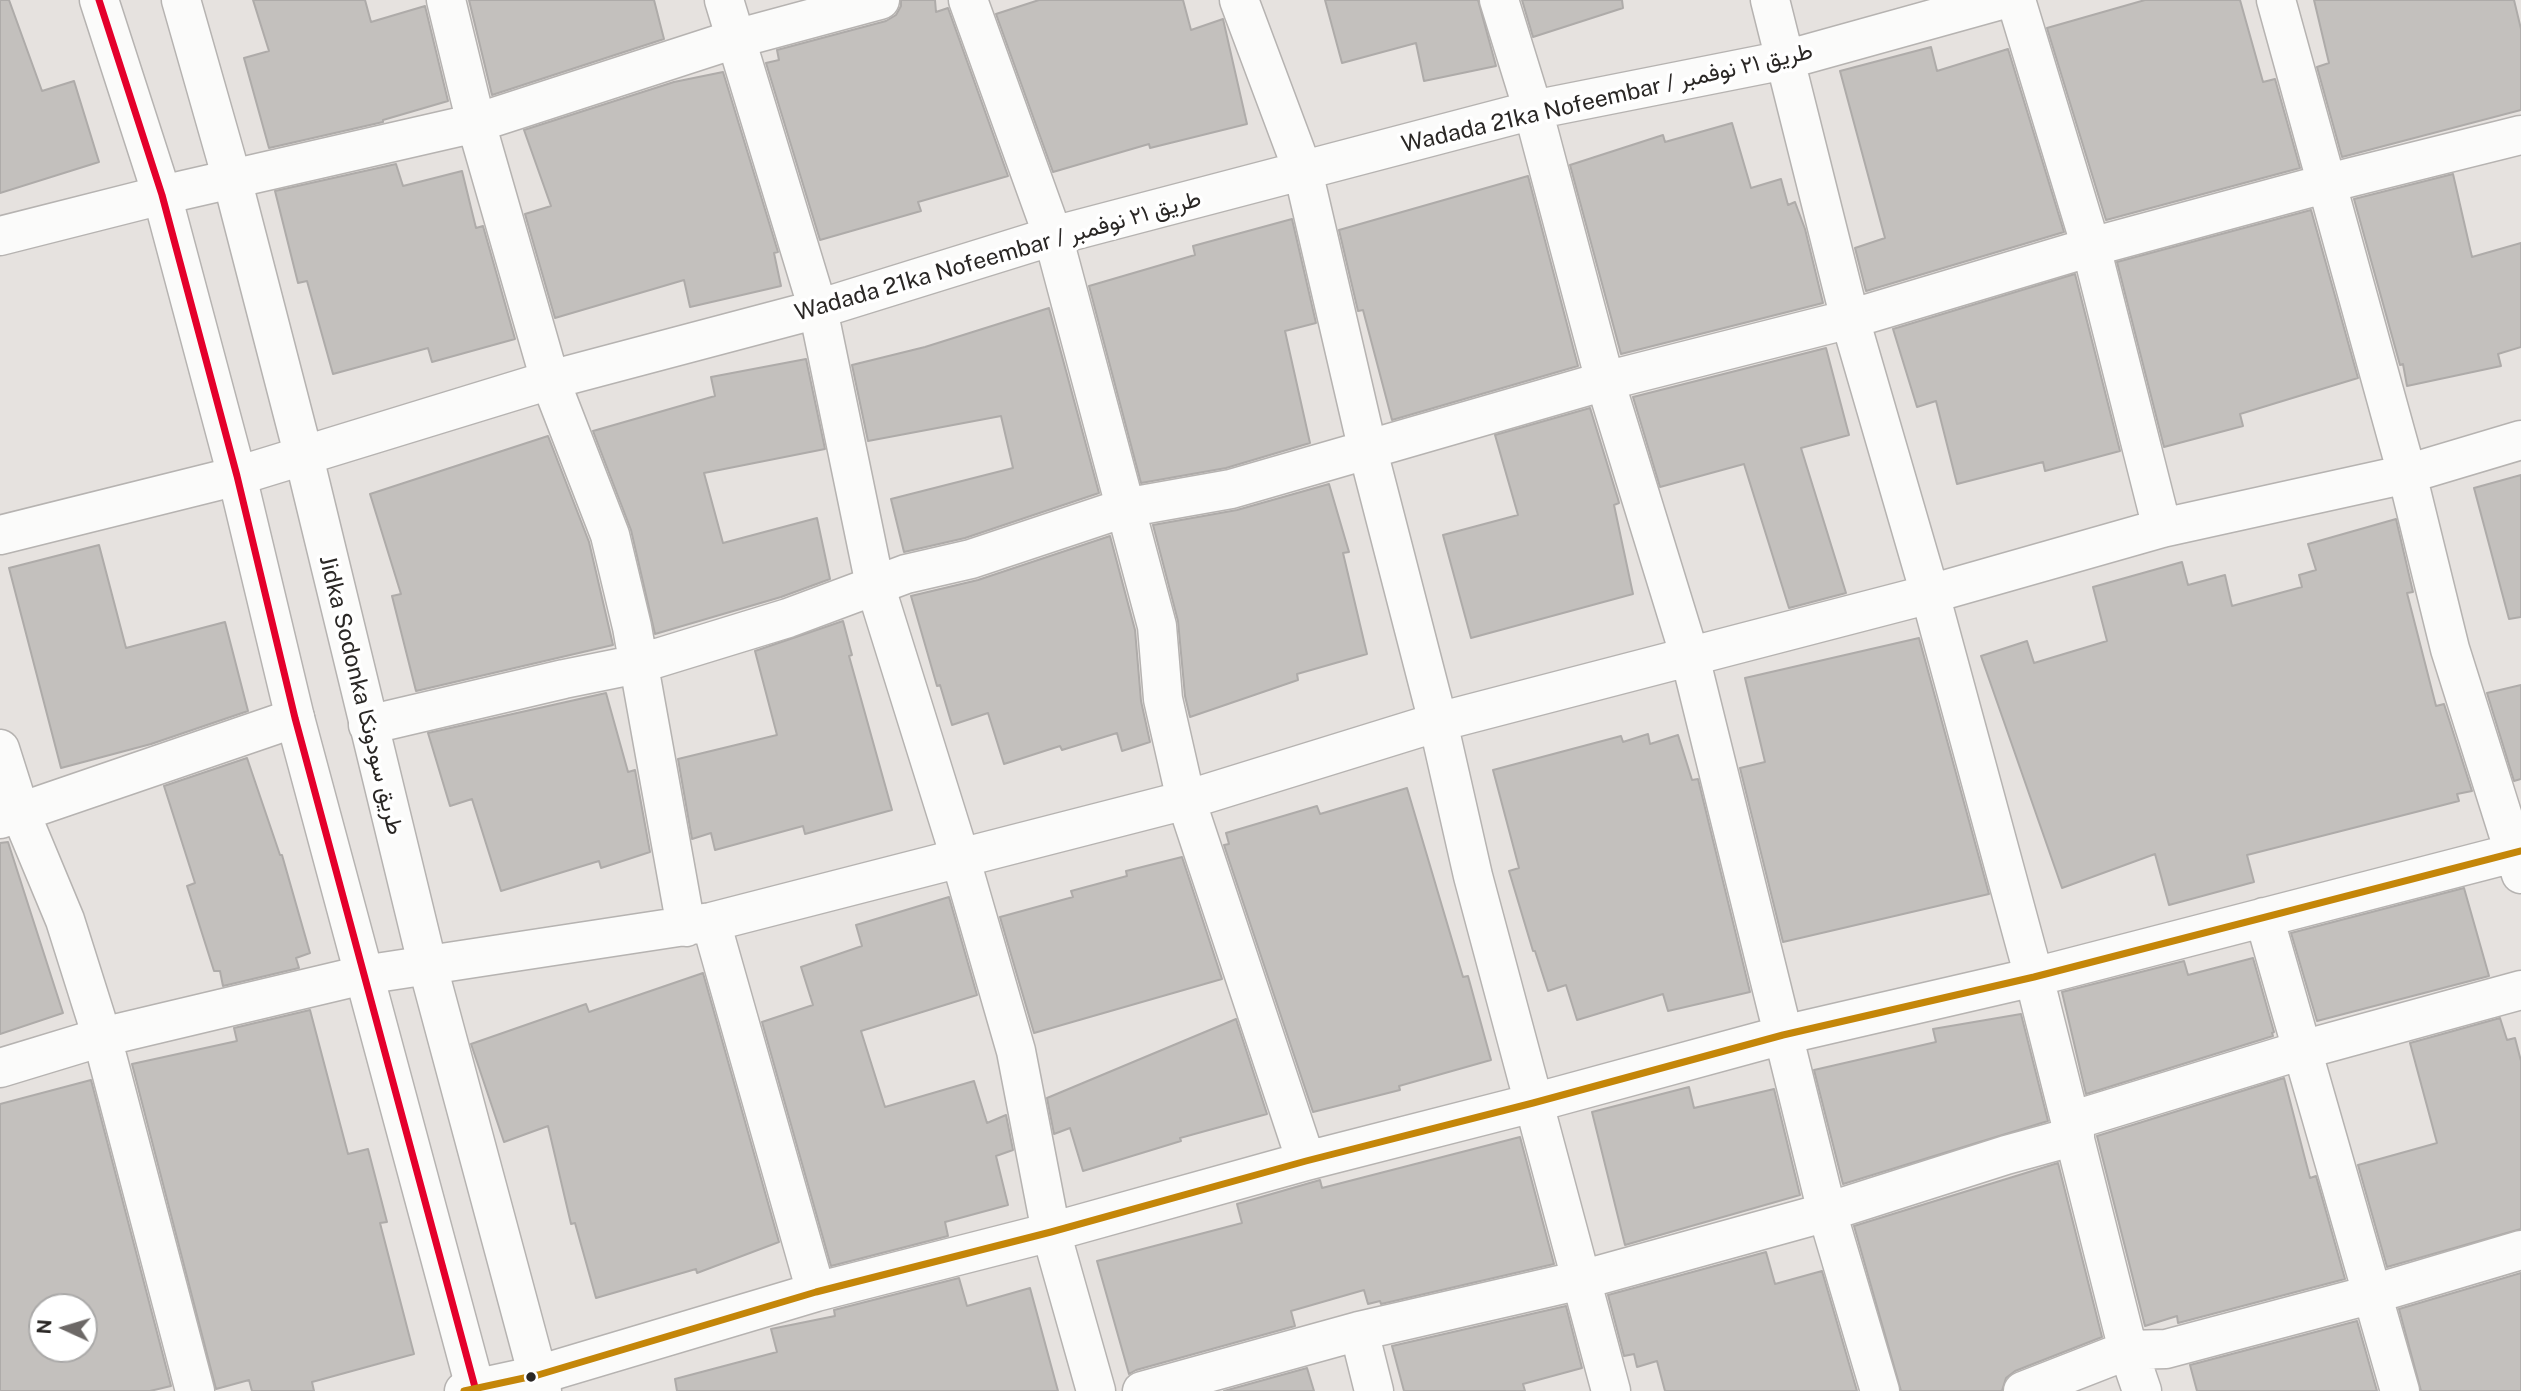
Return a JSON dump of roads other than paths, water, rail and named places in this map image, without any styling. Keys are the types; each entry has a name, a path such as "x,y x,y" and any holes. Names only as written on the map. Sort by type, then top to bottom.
{"street":[{"path":"99,0 162,195 237,476 295,718 471,1390 540,1383 816,1292 1051,1232 1306,1161 1783,1035 2034,977 2264,917 2519,859 2450,649 2407,474 2276,0"},
{"name":"Jidka Sodonka طريق سودونكا","path":"181,0 232,179 304,457 428,967 540,1383"},
{"path":"446,0 476,123 550,380 610,535 698,924 816,1292"},
{"path":"724,0 818,309 875,584 960,858 1016,1051 1051,1232 1096,1391"},
{"path":"0,236 162,195 476,123 735,39 880,0"},
{"path":"968,0 1053,236 1157,626 1163,699 1186,800 1306,1161"},
{"path":"1239,0 1303,171 1368,451 1438,722 1473,876 1611,1391"},
{"path":"1500,0 1533,110 1605,381 1690,657 1827,1212 1880,1391"},
{"path":"1770,0 1850,319 1930,594 2034,977 2128,1350 2142,1391"},
{"name":"Wadada 21ka Nofeembar / طريق ٢١ نوفمبر","path":"0,535 304,457 550,380 818,309 1053,236 1533,110 1785,60 2001,0"},
{"path":"2016,0 2091,247 2162,528"},
{"path":"368,725 638,664 788,618 906,574 971,559 1124,508 1231,489 1605,381 1850,319 2091,247 2328,183 2521,135"},
{"path":"0,1068 102,1037 363,975 698,924 1186,800 1438,722 1930,594 2162,528 2407,474 2521,440"},
{"path":"10,816 295,718"},
{"path":"0,749 10,816 65,920 102,1037 195,1391"},
{"path":"2264,917 2400,1391"},
{"path":"1142,1391 1359,1331 1581,1280 1827,1212 2006,1155 2302,1049 2521,990"},
{"path":"2023,1391 2128,1350 2166,1349 2373,1294 2521,1250"},
{"path":"1359,1331 1374,1391"}]}
